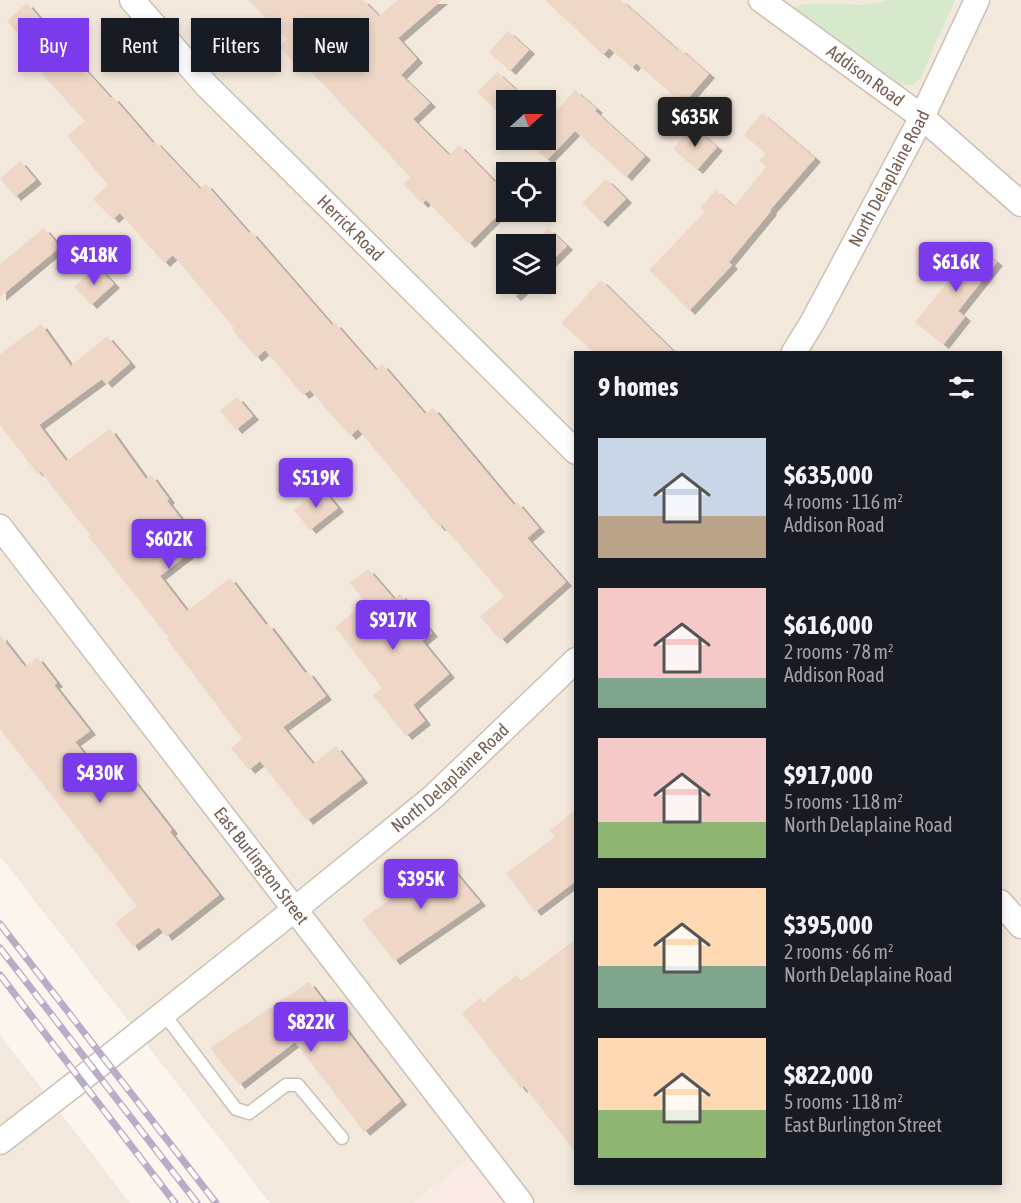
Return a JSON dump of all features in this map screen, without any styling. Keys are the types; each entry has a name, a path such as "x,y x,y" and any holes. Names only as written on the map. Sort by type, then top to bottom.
{"street":[{"name":"Herrick Road","path":"132,0 207,86 574,450"},
{"name":"Addison Road","path":"761,0 922,117 1021,204"},
{"name":"North Delaplaine Road","path":"795,351 812,323 922,117 977,0"},
{"name":"East Burlington Street","path":"0,527 521,1203"},
{"name":"North Delaplaine Road","path":"0,1142 164,1014 433,796 574,662"},
{"path":"1002,904 1021,926"}],"lane":[{"path":"164,1014 236,1109 249,1113 286,1085 298,1085 342,1138"}],"shaded area":[{"path":"0,0 1021,0 1021,1203 526,1203 483,1148 413,1203 270,1203 0,856"},
{"path":"0,1035 130,1203 0,1203"},
{"path":"483,1148 526,1203 413,1203"}],"green space":[{"path":"888,0 955,0 921,77 913,85 900,84 794,11 794,8 807,4 860,5"}],"building":[{"path":"248,0 363,0 379,16 398,0 442,0 398,38 417,59 401,75 430,103 413,119 449,155 459,145 496,181 496,217 469,244 426,200 422,204 403,184 410,177 312,72 369,72 369,18 293,18 293,61 281,49 281,45 287,39 281,33 281,18 266,18"},
{"path":"545,0 621,0 709,74 683,104 636,63 632,68 609,48 603,55"},
{"path":"27,3 40,18 18,18 18,34 7,21"},
{"path":"508,31 529,50 510,71 489,52"},
{"path":"44,72 87,72 111,98 113,97 153,143 155,141 200,189 206,184 332,325 335,323 376,370 382,364 425,414 433,408 514,505 517,502 539,528 527,538 566,582 501,640 480,617 504,596 442,525 439,527 358,429 350,436 310,390 303,395 265,350 256,358 173,255 164,263 120,213 113,219 93,199 108,185 67,136 85,121 42,74"},
{"path":"497,72 516,90 496,90 496,110 477,92"},
{"path":"575,90 645,156 626,177 575,131 547,160 536,150 556,150 556,111"},
{"path":"762,113 815,158 729,262 732,265 689,311 649,270 705,212 700,208 715,190 734,206 766,167 759,161 766,154 744,135"},
{"path":"693,126 717,147 697,170 673,149"},
{"path":"20,161 36,180 15,197 0,179"},
{"path":"606,179 626,199 602,223 582,203"},
{"path":"44,228 60,247 0,297 0,264"},
{"path":"548,228 554,234 542,234"},
{"path":"556,236 567,246 556,257"},
{"path":"970,240 997,262 958,311 965,317 943,345 915,322 955,273 948,267"},
{"path":"97,266 114,284 91,305 74,287"},
{"path":"601,280 673,351 592,351 561,323"},
{"path":"41,324 71,366 107,336 130,363 106,384 102,379 39,425 66,461 110,429 146,479 151,475 169,499 167,501 201,544 160,576 187,611 230,578 326,696 283,727 313,764 336,746 362,779 307,821 260,761 249,770 231,748 242,739 167,639 169,638 88,536 90,535 40,471 37,473 0,425 0,354"},
{"path":"237,397 253,416 236,430 220,411"},
{"path":"322,488 338,508 310,530 294,510"},
{"path":"368,569 394,599 400,594 432,633 422,641 449,674 413,705 425,721 406,736 373,695 382,688 335,627 366,603 350,583"},
{"path":"0,635 25,667 37,657 57,683 54,685 90,731 75,742 109,786 127,772 219,895 166,937 159,927 133,947 115,923 137,906 0,729"},
{"path":"574,812 574,883 535,912 506,873 555,837 550,830"},
{"path":"444,859 480,902 394,961 362,920"},
{"path":"574,941 574,1150 524,1086 521,1089 462,1013 480,998 483,1002 517,975 521,981"},
{"path":"309,982 401,1101 364,1132 295,1042 239,1085 210,1048"}],"railway":[{"path":"0,924 216,1203"},
{"path":"0,948 197,1203"},
{"path":"0,975 175,1203"}]}
